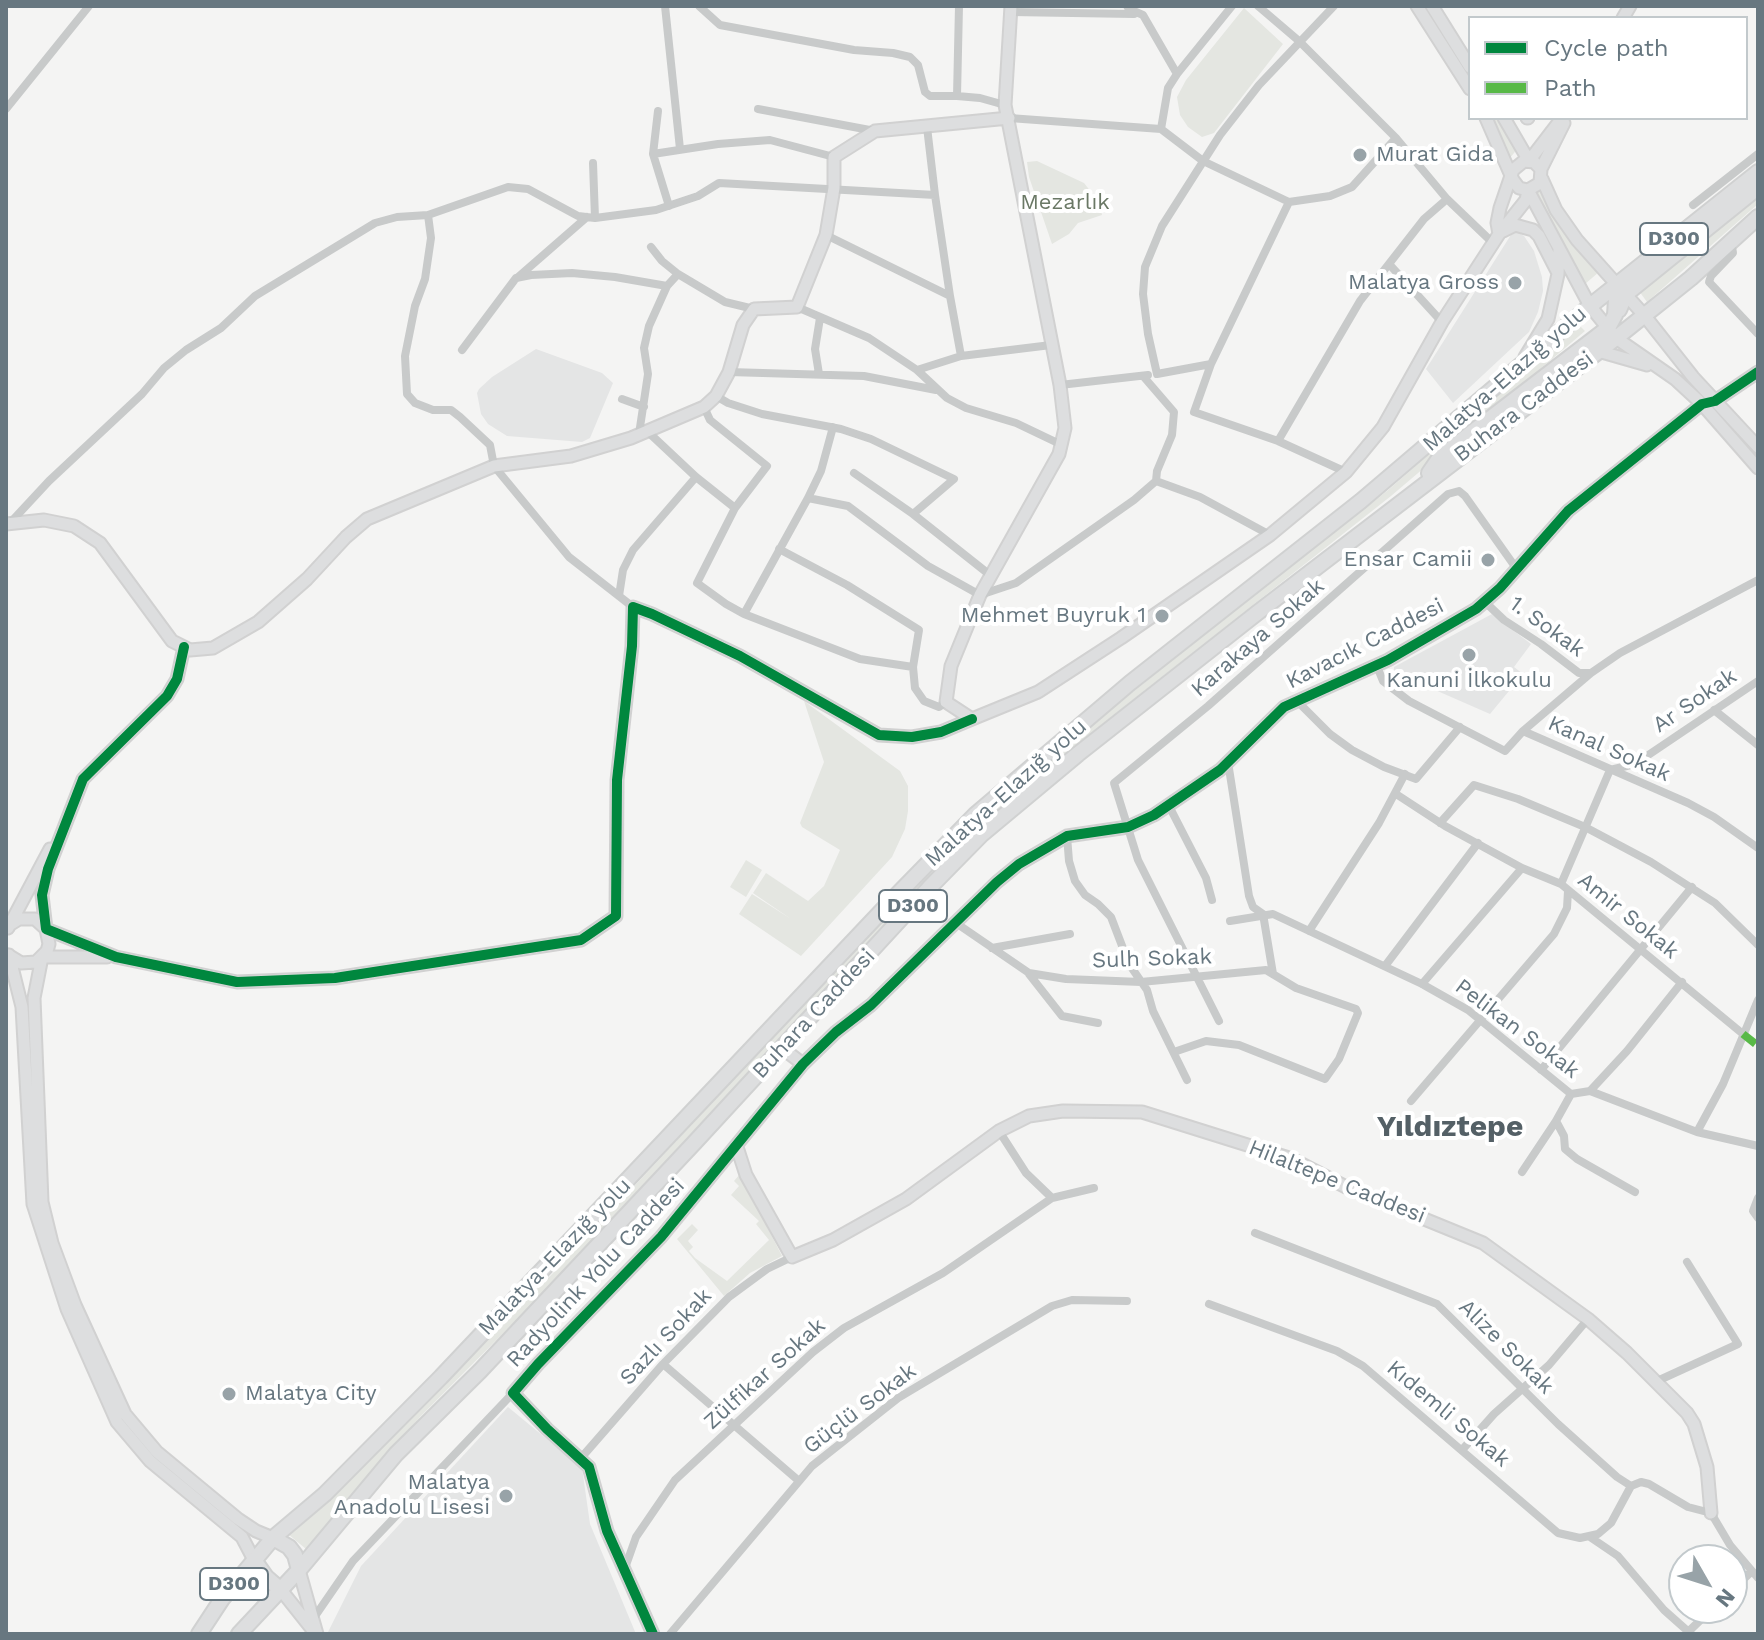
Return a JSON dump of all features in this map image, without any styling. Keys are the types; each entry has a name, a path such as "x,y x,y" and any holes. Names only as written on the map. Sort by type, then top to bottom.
{"highway":[{"name":"Malatya-Elazığ yolu","path":"199,1634 222,1599 273,1538 325,1494 441,1377 893,899 996,795 1130,683 1435,440 1586,310 1625,289 1758,172"},
{"path":"1419,487 1440,457 1607,333 1625,289 1758,185"},
{"name":"Buhara Caddesi","path":"299,1570 396,1454 480,1371 982,834 1120,721 1598,351 1607,333 1648,312 1758,217"},
{"path":"1625,289 1648,312"},
{"path":"1586,310 1607,333"},
{"path":"273,1538 289,1547 299,1570"},
{"path":"254,1560 266,1577 281,1590"},
{"name":"D300","path":"239,1634 299,1570"}],"street":[{"path":"6,109 89,6"},
{"path":"665,6 680,149"},
{"path":"699,6 720,25 910,57 918,65 925,92 930,96 980,98 1005,105"},
{"path":"957,96 959,6"},
{"path":"1127,6 1143,15 1177,74"},
{"path":"1161,129 1168,88 1232,6"},
{"path":"1258,6 1299,41 1396,138 1447,199 1496,238"},
{"path":"1157,374 1143,294 1145,267 1162,226 1229,121 1334,6"},
{"path":"1417,6 1468,86"},
{"path":"1432,6 1468,64"},
{"path":"779,549 847,585 919,630 913,667 915,688 924,701 939,707 946,702 951,666 980,595 1059,454 1065,428 1060,385 1005,105 1011,9 1143,15"},
{"path":"758,109 875,131 1009,118 1161,129 1203,161 1289,202 1330,196 1352,187 1396,138"},
{"path":"658,111 653,154 669,206"},
{"path":"1487,120 1515,185 1528,190 1537,187 1563,120"},
{"path":"1505,120 1529,161 1541,174 1556,210 1577,240 1625,289"},
{"path":"1496,238 1500,208 1516,166 1529,161 1562,120"},
{"path":"927,127 961,356"},
{"path":"653,154 770,140 834,157 875,131"},
{"path":"1693,205 1758,154"},
{"path":"797,307 826,235 834,188 834,157"},
{"path":"462,350 516,278 591,217 593,163"},
{"path":"8,524 57,473 142,394 164,368 221,328 255,296 375,223 397,217 428,215 508,187 528,189 578,216 591,217 656,210 698,196 719,183 935,195"},
{"path":"428,215 431,238 425,279 415,306 405,356 407,394 415,403 433,410 451,410 490,445 494,466 569,557 633,607 740,656 879,735 912,737 941,732 1038,692 1270,535 1346,472 1383,427 1442,322 1496,238 1521,207 1528,190"},
{"path":"1528,190 1586,310"},
{"path":"1278,441 1342,329 1424,219 1447,199"},
{"path":"1194,412 1211,364 1289,202"},
{"path":"1496,238 1515,225 1533,230 1558,274"},
{"path":"826,235 950,296"},
{"path":"1731,241 1733,253 1709,282 1758,334"},
{"path":"651,247 678,274 725,302 754,309 797,307 869,338 966,408 1016,423 1062,445"},
{"path":"1520,367 1548,319 1558,274 1559,249"},
{"path":"1389,264 1442,322"},
{"path":"516,278 572,273 667,286"},
{"path":"643,433 648,374 644,348 649,326 667,286 678,274"},
{"path":"8,524 44,520 74,526 100,543 172,641 190,650 213,648 258,622 367,519 494,466 571,456 643,433 704,407 716,396 729,372 743,325 754,309"},
{"path":"1648,312 1715,401 1758,447"},
{"path":"819,374 815,349 820,318"},
{"path":"1607,333 1662,370 1702,404 1758,468"},
{"path":"917,370 961,356 1051,345"},
{"path":"1598,351 1662,370"},
{"path":"1060,385 1143,376 1211,364"},
{"path":"729,372 864,376 937,390"},
{"path":"1715,401 1758,372"},
{"path":"808,498 848,506 928,566 980,595 1016,583 1134,500 1156,481 1172,435 1174,412 1143,376"},
{"path":"716,396 762,414 833,427 871,439 954,479 913,514"},
{"path":"622,399 644,407"},
{"name":"Kavacık Caddesi","path":"737,1147 764,1109 803,1064 836,1032 871,1005 1019,864 1067,836 1128,827 1154,815 1204,783 1273,717 1297,701 1430,636 1485,602 1568,511 1702,404 1715,401"},
{"path":"704,407 710,420 767,466 735,508 697,583 744,614 860,659 913,667"},
{"path":"1174,412 1194,412 1278,441 1346,472"},
{"path":"744,614 821,471 833,427"},
{"path":"643,433 735,508"},
{"path":"854,473 913,514 990,575"},
{"path":"619,596 623,570 633,550 696,477"},
{"path":"1156,481 1200,497 1270,535"},
{"name":"Karakaya Sokak","path":"1128,827 1114,783 1208,706 1448,494 1459,491 1516,568"},
{"path":"1523,731 1591,673 1620,653 1758,580"},
{"name":"1. Sokak","path":"1485,602 1504,620 1579,673 1591,673"},
{"path":"7,929 19,919 35,919 46,929 116,957 237,982 335,978 581,940 616,916 617,780 632,646 633,607"},
{"path":"184,647 177,679 167,696 83,779 48,869 42,895 49,944 42,957 34,998 33,1024 42,1202 52,1243 75,1305 125,1414 157,1452 238,1519 273,1538"},
{"name":"Kanal Sokak","path":"1376,664 1383,681 1409,701 1505,751 1523,731 1714,817 1758,848"},
{"name":"Ar Sokak","path":"1610,770 1635,764 1758,681"},
{"path":"1297,701 1330,734 1352,750 1416,779 1460,727"},
{"path":"946,702 972,719"},
{"path":"1714,710 1758,745"},
{"path":"1228,762 1249,896 1253,907 1263,914 1273,974"},
{"path":"1411,1101 1554,934 1567,908 1565,887 1585,827 1610,770"},
{"path":"1309,931 1396,794 1405,774"},
{"path":"1440,823 1474,785 1518,799 1622,845 1692,887 1734,919 1758,945"},
{"name":"Amir Sokak","path":"1396,794 1440,823 1522,868 1565,887 1743,1034"},
{"path":"1168,804 1206,878 1212,900"},
{"path":"7,929 73,806"},
{"path":"1128,827 1138,860 1219,1021"},
{"path":"1067,836 1071,873 1085,895 1111,917 1129,964 1147,990 1153,1011 1187,1080"},
{"path":"1385,966 1478,843"},
{"path":"1422,984 1522,868"},
{"path":"1541,1070 1692,887"},
{"path":"1230,921 1263,914"},
{"name":"Pelikan Sokak","path":"1263,914 1273,914 1453,1000 1571,1094 1590,1091 1697,1132 1758,1146"},
{"name":"Sulh Sokak","path":"956,923 1029,973 1066,979 1141,982 1266,970 1296,988 1356,1009 1358,1017 1339,1059 1325,1079 1239,1045 1206,1041 1174,1052"},
{"path":"992,948 1070,934"},
{"path":"7,953 21,963 29,964 42,957 116,957"},
{"path":"7,953 22,1007 33,1204 67,1309 117,1422 150,1461 242,1537 254,1560"},
{"path":"1029,973 1062,1016 1098,1023"},
{"path":"1590,1091 1627,1051 1682,982"},
{"path":"1697,1132 1723,1084 1758,1000"},
{"path":"782,1048 803,1064"},
{"path":"1522,1172 1571,1094"},
{"name":"Hilaltepe Caddesi","path":"792,1257 833,1240 906,1199 999,1131 1029,1116 1128,1111 1155,1116 1292,1159 1346,1187 1483,1243 1588,1319 1694,1424 1707,1467 1711,1513"},
{"path":"1556,1121 1564,1136 1565,1149 1635,1192"},
{"path":"999,1131 1026,1173 1052,1198"},
{"path":"737,1147 746,1175 792,1257"},
{"name":"Radyolink Yolu Caddesi","path":"653,1634 607,1531 589,1467 513,1393 661,1237 737,1147"},
{"name":"Zülfikar Sokak","path":"625,1568 636,1537 675,1480 831,1337 943,1273 1052,1198 1094,1188"},
{"path":"1758,1198 1753,1211 1758,1218"},
{"name":"Alize Sokak","path":"1255,1233 1437,1304 1558,1424 1617,1477 1631,1486 1641,1482 1649,1484 1688,1507 1711,1513"},
{"name":"Sazlı Sokak","path":"581,1458 663,1364 741,1287 792,1257"},
{"path":"1655,1382 1738,1344 1687,1262"},
{"name":"Güçlü Sokak","path":"670,1634 819,1459 908,1391 1045,1309 1072,1300 1127,1301"},
{"name":"Kıdemli Sokak","path":"1209,1304 1351,1358 1546,1525 1568,1537 1590,1537"},
{"path":"1462,1450 1494,1414 1549,1365 1588,1319"},
{"path":"663,1364 799,1481"},
{"path":"314,1628 353,1561 513,1393"},
{"path":"1631,1486 1611,1523 1590,1537 1618,1556 1664,1610 1689,1633"},
{"path":"1711,1513 1730,1545 1754,1575"},
{"path":"299,1570 314,1628"},
{"path":"281,1590 314,1628"}],"shaded area":[{"path":"1514,230 1524,236 1534,251 1542,277 1543,291 1538,312 1529,332 1453,403 1426,369"},
{"path":"536,349 602,373 613,383 590,438 582,442 507,436 488,424 481,414 479,389"},
{"name":"Kanuni İlkokulu","path":"1492,614 1531,644 1514,667 1523,674 1490,714 1394,672 1394,667"},
{"name":"Malatya Anadolu Lisesi","path":"508,1407 582,1468 590,1524 636,1634 327,1634 361,1566"}],"green space":[{"path":"1244,8 1283,44 1214,133 1202,137 1188,127 1180,115 1177,97 1186,80"},
{"path":"1492,120 1500,120 1519,147 1509,159"},
{"name":"Mezarlık","path":"1037,161 1084,183 1099,202 1102,215 1078,223 1069,234 1052,244 1029,177 1027,162"},
{"path":"1538,184 1570,241 1599,272 1585,284 1533,192"},
{"path":"1758,193 1758,204 1647,302 1639,291"},
{"path":"1578,324 1585,331 1391,496 1053,763 961,846 563,1273 420,1417 306,1549 288,1534 376,1452 557,1269 900,901 1002,798 1387,491"},
{"path":"804,701 900,771 908,786 908,811 905,829 892,857 801,956 739,914 752,894 791,919 753,893 766,873 808,901 824,886 840,850 800,823 824,762"},
{"path":"746,860 762,870 746,897 730,887"},
{"path":"740,1174 782,1256 750,1273 724,1296 677,1239 692,1224 698,1230 688,1241 693,1247 689,1251 727,1281 769,1240 756,1224 759,1221 731,1195 739,1186 734,1181"}],"marked path":[{"path":"1743,1034 1758,1046"}],"cycle path":[{"path":"653,1634 607,1531 589,1467 513,1393 538,1364 661,1237 803,1064 836,1032 871,1005 1019,864 1067,836 1128,827 1154,815 1220,770 1284,707 1388,660 1476,609 1500,588 1568,511 1702,404 1715,401 1758,372"},
{"path":"184,647 177,679 167,696 83,779 48,869 42,895 46,929 116,957 237,982 335,978 581,940 616,916 617,780 632,646 633,607 740,656 879,735 912,737 941,732 972,719"}],"place":[{"name":"Murat Gida","path":"1360,155"},
{"name":"Malatya Gross","path":"1515,283"},
{"name":"Ensar Camii","path":"1488,560"},
{"name":"Mehmet Buyruk 1","path":"1162,616"},
{"name":"Kanuni İlkokulu","path":"1469,655"},
{"name":"Malatya City","path":"229,1394"},
{"name":"Malatya Anadolu Lisesi","path":"506,1496"}],"district":[{"name":"Yıldıztepe","path":"1450,1127"}]}
